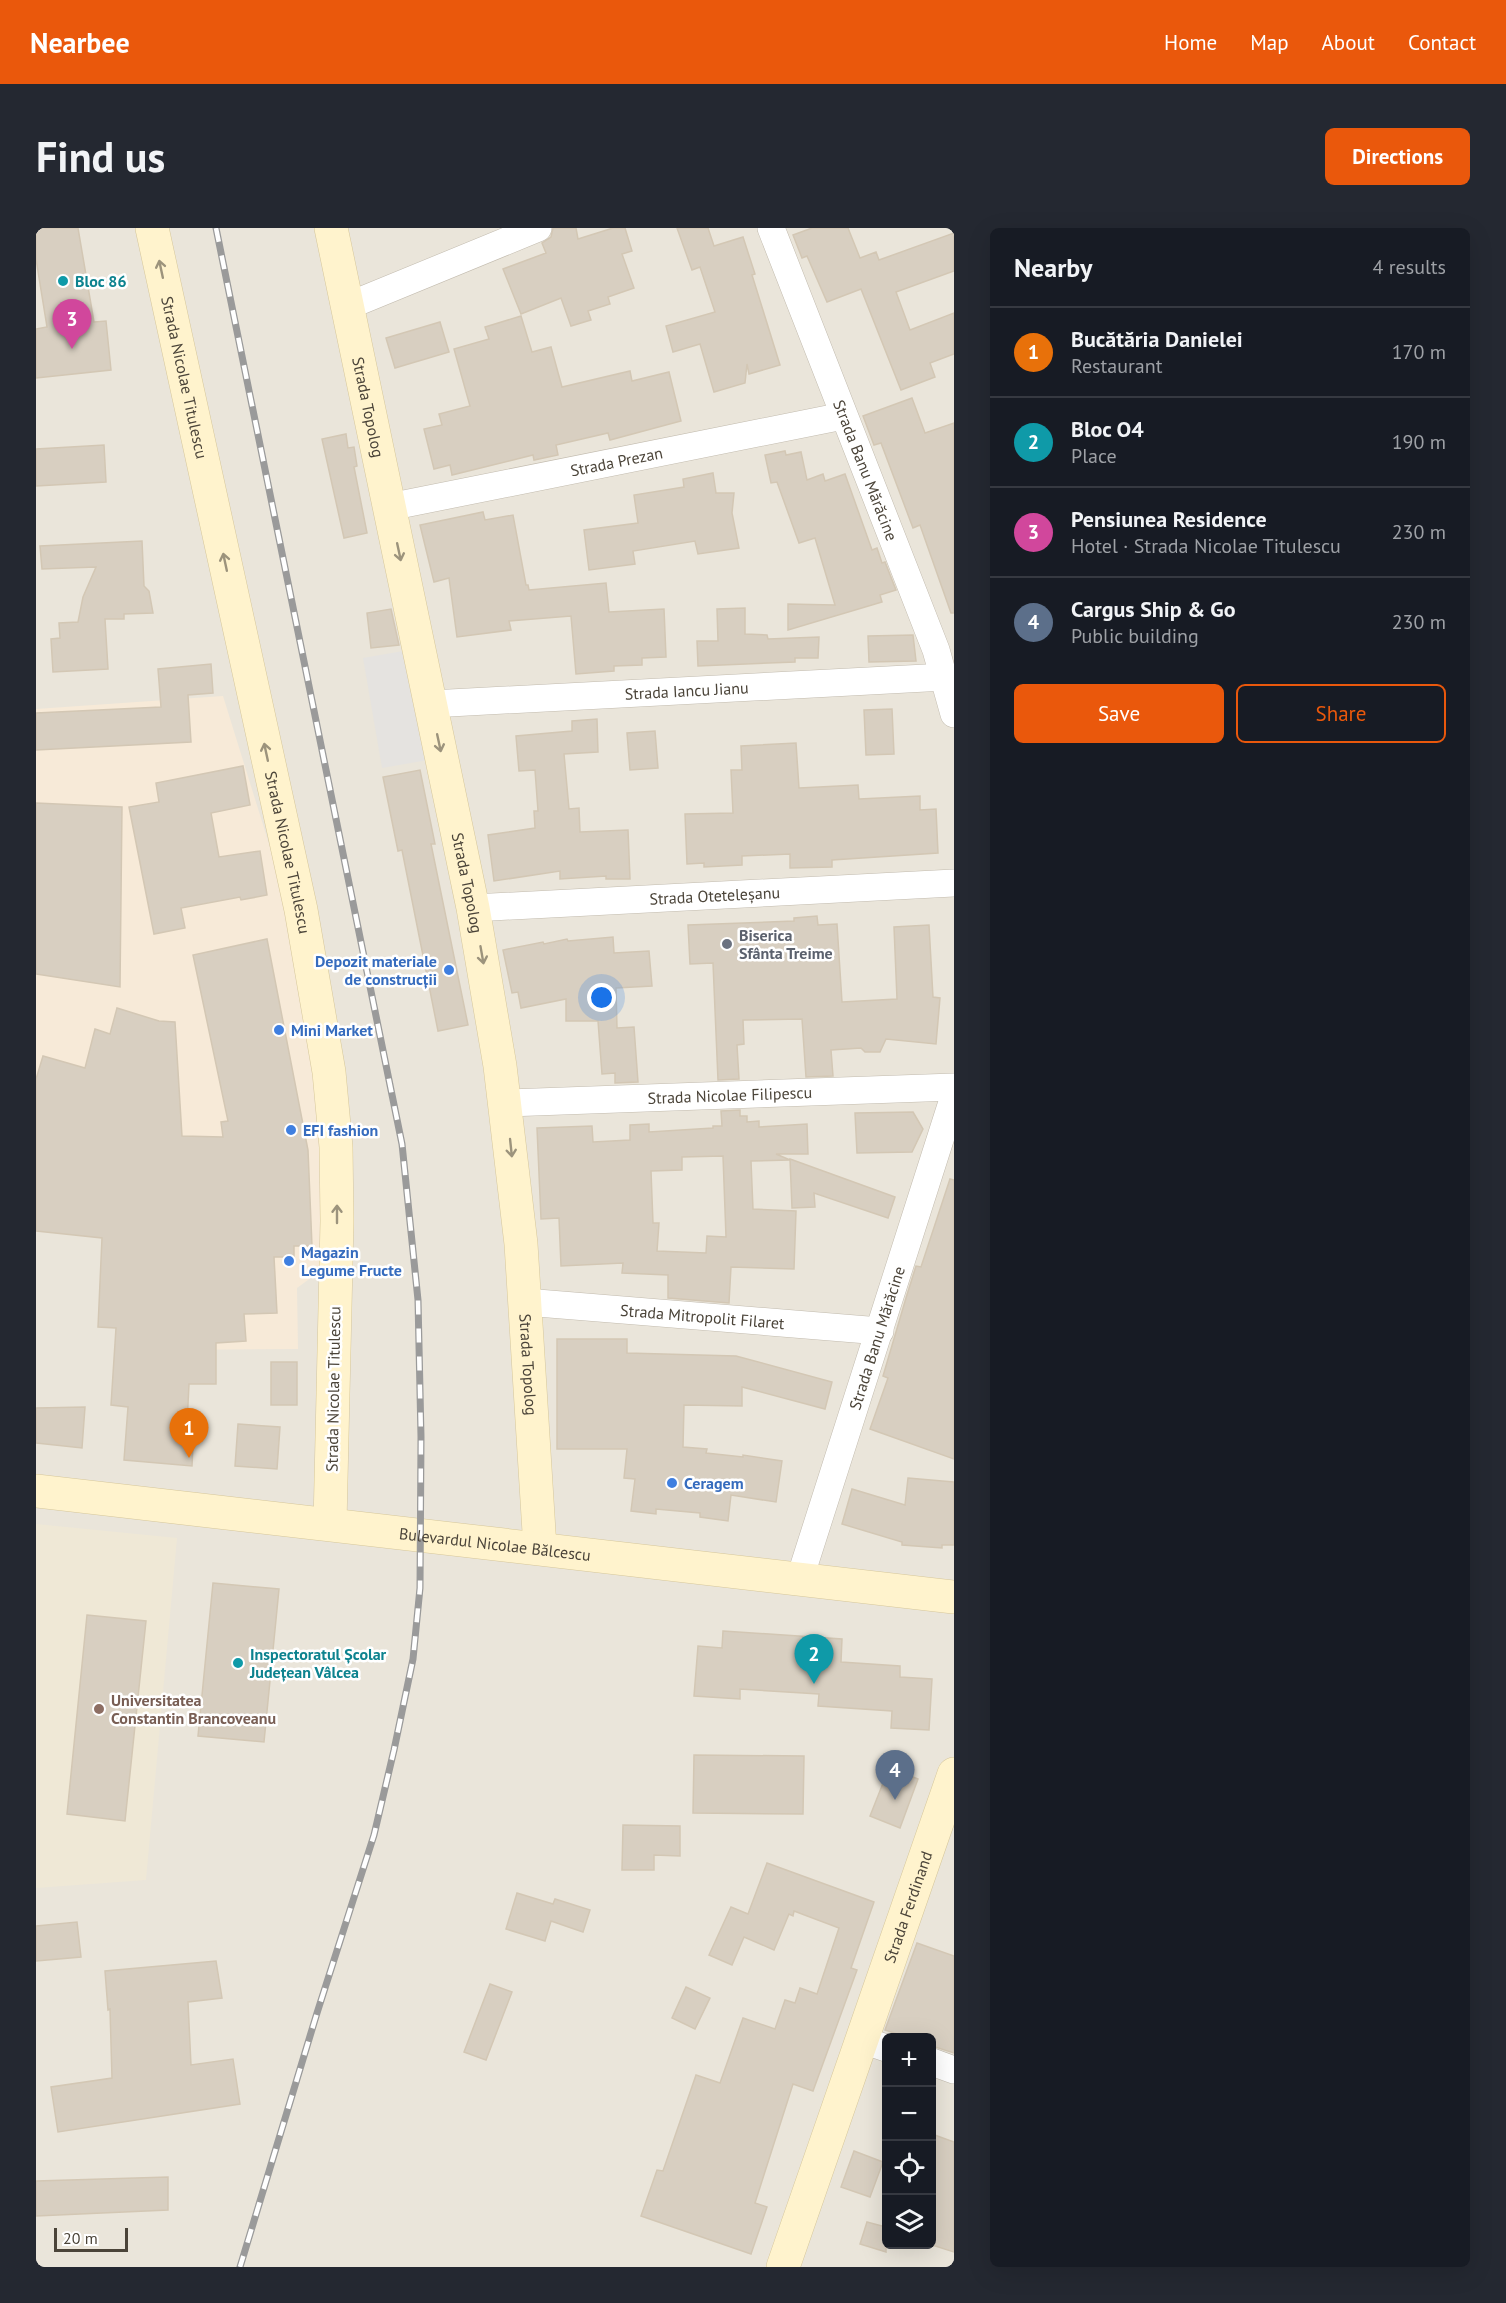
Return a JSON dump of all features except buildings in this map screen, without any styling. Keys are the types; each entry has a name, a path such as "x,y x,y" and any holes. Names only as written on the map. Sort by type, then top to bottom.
{"main road":[{"name":"Strada Nicolae Titulescu","path":"152,228 301,910 329,1072 336,1146 337,1221 330,1524"},
{"name":"Strada Topolog","path":"331,228 473,908 506,1103 525,1302 540,1548"},
{"name":"Bulevardul Nicolae Bălcescu","path":"36,1491 954,1597"},
{"name":"Strada Ferdinand","path":"783,2267 874,2044 954,1774"}],"street":[{"path":"348,306 538,228"},
{"name":"Strada Banu Mărăcine","path":"771,228 945,677 954,714"},
{"name":"Strada Prezan","path":"389,507 843,416"},
{"name":"Strada Iancu Jianu","path":"431,704 945,677"},
{"name":"Strada Oteteleșanu","path":"473,908 954,883"},
{"name":"Strada Nicolae Filipescu","path":"506,1103 954,1087"},
{"name":"Strada Banu Mărăcine","path":"800,1578 954,1096"},
{"name":"Strada Mitropolit Filaret","path":"525,1302 880,1331"},
{"path":"936,2063 954,2070"}],"shaded area":[{"path":"36,228 954,228 954,2267 36,2267"},
{"path":"409,650 428,760 382,768 363,658"},
{"path":"223,696 287,902 319,1075 323,1269 297,1288 298,1349 178,1350 179,1277 36,1156 36,709"},
{"name":"Universitatea Constantin Brancoveanu","path":"36,1524 177,1538 146,1880 36,1888"}],"railway":[{"path":"216,228 402,1144 418,1300 421,1437 420,1588 413,1659 394,1750 374,1835 240,2267"}],"place":[{"name":"Bloc 86","path":"63,281"},
{"name":"Pensiunea Residence","path":"72,349"},
{"name":"Biserica Sfânta Treime","path":"727,944"},
{"name":"Depozit materiale de construcții","path":"449,970"},
{"name":"Mini Market","path":"279,1030"},
{"name":"EFI fashion","path":"291,1130"},
{"name":"Magazin Legume Fructe","path":"289,1261"},
{"name":"Bucătăria Danielei","path":"189,1458"},
{"name":"Ceragem","path":"672,1483"},
{"name":"Inspectoratul Școlar Județean Vâlcea","path":"238,1663"},
{"name":"Bloc O4","path":"814,1684"},
{"name":"Universitatea Constantin Brancoveanu","path":"99,1709"},
{"name":"Cargus Ship & Go","path":"895,1800"}]}
